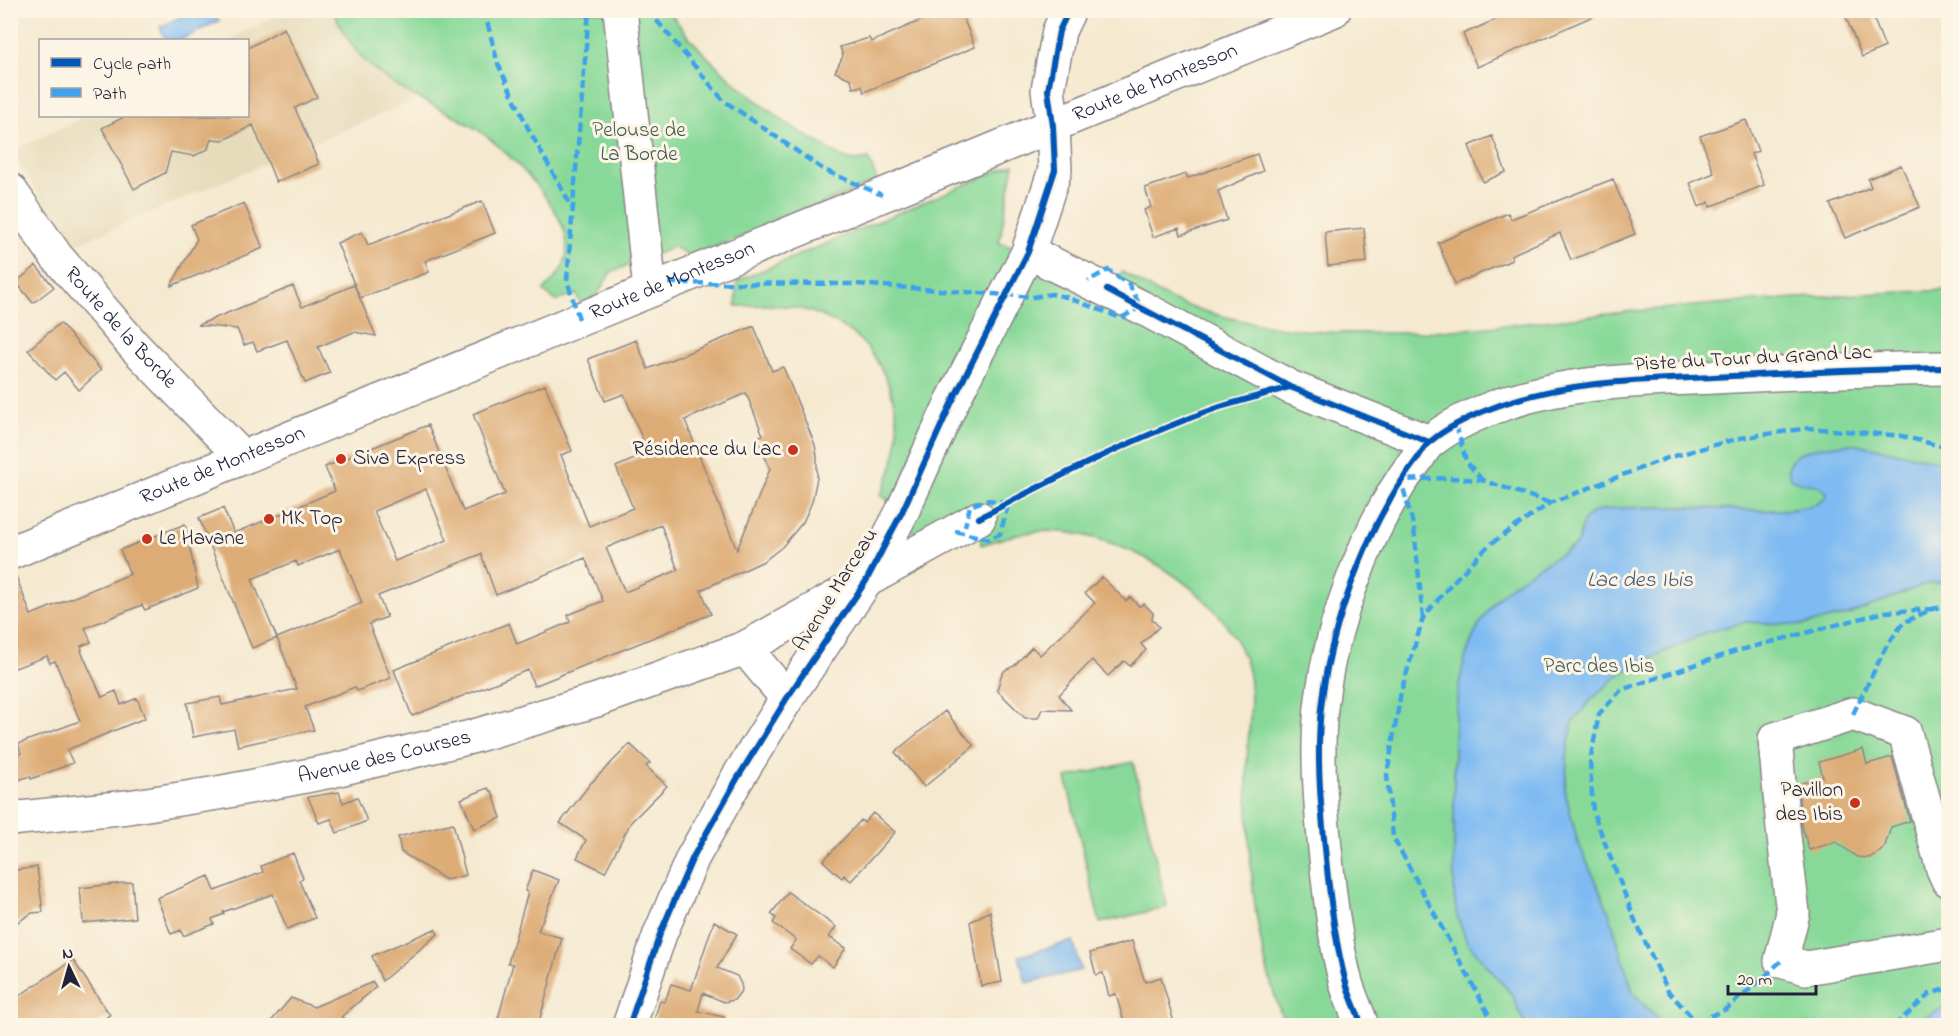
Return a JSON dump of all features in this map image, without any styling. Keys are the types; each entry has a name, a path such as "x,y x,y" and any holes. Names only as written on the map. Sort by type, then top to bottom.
{"street":[{"path":"620,10 650,290"},
{"name":"Route de Montesson","path":"10,553 1334,10"},
{"name":"Avenue Marceau","path":"628,1026 660,934 693,856 736,779 787,698 866,581 902,512 951,405 1028,252 1055,170 1053,126 1048,90 1063,17"},
{"name":"Route de la Borde","path":"10,190 56,256 135,347 242,457"},
{"path":"1028,252 1141,307 1290,387 1429,442"},
{"name":"Piste du Tour du Grand Lac","path":"1362,1026 1346,985 1335,937 1322,818 1319,759 1321,709 1329,659 1341,612 1358,565 1377,523 1401,480 1429,442 1456,425 1492,408 1538,394 1573,387 1685,378 1948,368"},
{"name":"Avenue des Courses","path":"10,819 128,807 218,794 331,771 471,737 597,700 745,648 979,518"},
{"path":"745,648 787,698"},
{"path":"1948,880 1905,733 1853,714 1775,739 1793,913 1781,961 1806,968 1948,944"}],"shaded area":[{"path":"287,11 333,11 349,42 364,60 388,79 419,98 77,244 44,202 11,152 82,117 249,117 249,39 231,39"}],"green space":[{"name":"Pelouse de La Borde","path":"333,11 669,11 699,48 738,86 781,119 840,156 855,161 869,159 877,181 692,257 674,247 611,272 597,295 581,304 576,294 556,301 543,291 563,267 567,248 565,233 558,216 534,183 505,152 478,130 412,95 375,70 351,43"},
{"name":"Parc des Ibis","path":"1014,164 999,243 1028,252 1107,290 1122,272 1182,304 1237,320 1294,329 1351,333 1408,333 1523,324 1714,304 1948,290 1948,1025 1285,1025 1264,957 1252,881 1247,771 1251,705 1250,680 1235,638 1216,612 1191,588 1162,567 1130,551 1097,539 1065,532 1034,532 1014,535 981,545 979,519 923,548 902,512 881,495 891,470 898,429 894,401 889,386 868,348 846,329 812,312 780,306 736,306 737,281"},
{"path":"1133,762 1167,907 1100,923 1066,778"}],"water":[{"path":"192,11 214,11 219,21 182,39 166,39 160,27"},
{"name":"Lac des Ibis","path":"1848,444 1948,463 1948,581 1926,584 1848,615 1804,625 1745,622 1708,632 1633,666 1618,675 1589,702 1573,722 1568,747 1565,791 1577,840 1609,912 1633,993 1663,1025 1525,1025 1512,995 1467,942 1457,916 1454,895 1456,712 1464,664 1471,641 1482,620 1497,599 1515,583 1576,545 1583,522 1594,512 1635,507 1787,510 1806,507 1820,502 1827,493 1820,486 1795,481 1791,478 1788,469 1791,460 1810,449"},
{"path":"1073,941 1081,970 1026,983 1019,956"},
{"path":"1948,1005 1948,1025 1911,1025"}],"building":[{"path":"945,10 960,10 975,47 864,92 862,86 853,88 851,79 835,72 843,56 840,47 869,38 871,42"},
{"path":"1518,10 1605,11 1477,67 1463,34"},
{"path":"1843,10 1870,10 1885,47 1862,57"},
{"path":"284,28 317,97 295,108 319,164 276,182 253,125 224,140 211,139 208,149 194,156 171,152 165,173 134,189 102,128 124,117 249,117 249,47"},
{"path":"1746,120 1758,151 1751,154 1764,185 1710,207 1709,202 1699,207 1690,183 1714,173 1700,136"},
{"path":"1492,136 1506,172 1483,182 1469,146"},
{"path":"1257,154 1263,171 1218,191 1227,220 1181,235 1179,228 1153,237 1144,210 1151,207 1145,188 1186,174 1188,178"},
{"path":"1901,165 1920,207 1845,238 1830,204 1871,187 1868,179"},
{"path":"1613,179 1635,234 1571,260 1560,233 1511,255 1512,260 1455,284 1438,243 1508,213 1511,219"},
{"path":"482,201 495,233 425,261 429,272 360,298 337,243 362,232 368,245"},
{"path":"244,203 263,248 171,286 197,239 191,225"},
{"path":"1364,228 1367,262 1328,266 1325,232"},
{"path":"36,266 54,287 33,303 16,282"},
{"path":"354,285 376,336 354,332 318,347 330,373 305,383 287,340 257,351 253,342 244,345 237,329 198,325 293,286 302,307"},
{"path":"60,323 101,370 79,390 64,372 55,380 28,350"},
{"path":"754,326 772,371 783,367 815,445 817,478 812,502 803,522 782,547 764,561 701,590 711,614 534,686 528,670 412,716 394,670 509,623 517,644 570,622 568,615 603,601 585,558 496,595 481,554 378,596 387,617 369,624 391,678 357,691 355,687 305,707 314,730 238,746 234,729 193,737 187,703 220,697 222,705 297,689 277,638 252,648 199,518 223,508 234,533 269,519 335,491 325,467 428,425 463,511 505,494 473,414 545,385 572,451 561,455 589,526 633,508 616,467 648,453 624,394 605,401 588,359 636,340 648,369","holes":["746,393 763,435 757,437 770,469 737,550 685,420","426,489 447,540 395,561 374,511","661,525 678,570 625,592 606,548","340,549 362,603 277,638 252,579 296,561 298,566"]},
{"path":"185,524 198,588 145,610 142,605 85,628 91,642 81,646 81,651 102,697 116,691 121,705 137,698 145,718 67,750 73,763 31,779 30,776 10,783 10,758 21,753 18,744 80,721 55,661 50,663 47,656 10,670 10,571 14,571 31,615 130,574 120,550"},
{"path":"1102,577 1126,601 1130,597 1139,606 1144,604 1153,613 1152,619 1159,627 1141,644 1146,650 1130,666 1124,661 1108,676 1092,660 1059,695 1071,710 1042,709 1038,718 1025,718 997,690 1001,676 1032,647 1040,655 1095,603 1085,593"},
{"path":"945,711 974,746 924,787 895,752"},
{"path":"630,744 650,763 646,766 667,786 631,822 605,872 577,858 586,840 560,823 590,784"},
{"name":"Pavillon des Ibis","path":"1863,749 1867,764 1892,757 1910,821 1891,827 1885,846 1869,858 1857,857 1836,842 1809,850 1801,823 1798,784 1823,777 1819,762"},
{"path":"488,788 492,791 501,818 474,829 461,799"},
{"path":"339,792 343,803 357,797 367,821 337,833 331,819 319,823 308,797"},
{"path":"873,813 895,832 851,881 844,875 842,878 823,861 861,820 864,823"},
{"path":"453,823 466,875 446,880 401,852 398,837"},
{"path":"293,853 303,878 299,880 315,918 287,929 273,894 223,912 224,914 212,919 214,924 183,936 181,930 171,934 157,898 209,876 215,891 263,872 261,866"},
{"path":"37,867 43,912 32,913 10,927 10,871"},
{"path":"533,870 559,880 538,931 562,938 538,1026 496,1026 513,964 508,963 528,892 525,891"},
{"path":"132,882 135,918 83,923 80,888"},
{"path":"788,892 836,927 829,937 846,948 833,967 818,956 811,964 790,949 796,940 773,923 776,918 771,914"},
{"path":"990,911 1002,982 981,986 970,922"},
{"path":"714,921 737,934 717,968 737,976 742,990 734,1000 724,1002 703,993 698,1011 724,1017 723,1026 652,1026 660,1001 665,1002 671,984 691,990"},
{"path":"435,929 438,934 382,981 372,956"},
{"path":"1132,941 1145,982 1161,977 1175,1026 1125,1026 1116,994 1109,996 1103,973 1096,975 1090,953"},
{"path":"73,960 110,1015 93,1026 10,1026 10,1002"},
{"path":"373,982 376,987 341,1017 357,1023 357,1026 267,1026 291,998 314,1007"}],"marked path":[{"path":"484,10 498,64 529,130 573,209"},
{"path":"579,319 567,280 589,10"},
{"path":"648,10 723,100 824,170 882,195"},
{"path":"668,283 857,284 1033,297 1052,294 1121,318 1141,307 1129,285 1108,270 1088,281"},
{"path":"1456,425 1466,461 1482,480"},
{"path":"1495,1026 1393,837 1387,775 1401,692 1423,618 1451,584 1489,545 1550,503 1667,458 1740,438 1809,428 1902,436 1948,448"},
{"path":"1423,618 1414,528 1401,480 1449,478 1482,480 1550,503"},
{"path":"955,531 988,539 1000,534 1009,502 986,500 970,506 965,526"},
{"path":"1853,714 1886,647 1903,623 1932,609 1948,606"},
{"path":"1700,1026 1668,991 1634,918 1593,812 1590,762 1599,714 1621,690 1733,652 1885,612 1932,609"},
{"path":"1698,1022 1726,1009 1781,961"},
{"path":"1894,1026 1930,994 1948,988"}],"cycle path":[{"path":"629,1026 660,934 693,857 737,779 787,698 866,581 902,512 951,404 1028,252 1055,170 1053,126 1048,90 1059,31 1069,10"},
{"path":"1107,290 1290,387 1429,442"},
{"path":"1362,1026 1346,983 1331,905 1320,783 1321,708 1333,643 1361,558 1391,497 1427,445 1452,427 1492,408 1518,399 1573,387 1657,379 1948,368"},
{"path":"979,518 1158,431 1220,407 1290,387"}],"place":[{"name":"Résidence du Lac","path":"793,450"},
{"name":"Siva Express","path":"341,459"},
{"name":"MK Top","path":"269,519"},
{"name":"Le Havane","path":"147,539"},
{"name":"Pavillon des Ibis","path":"1855,803"}]}
